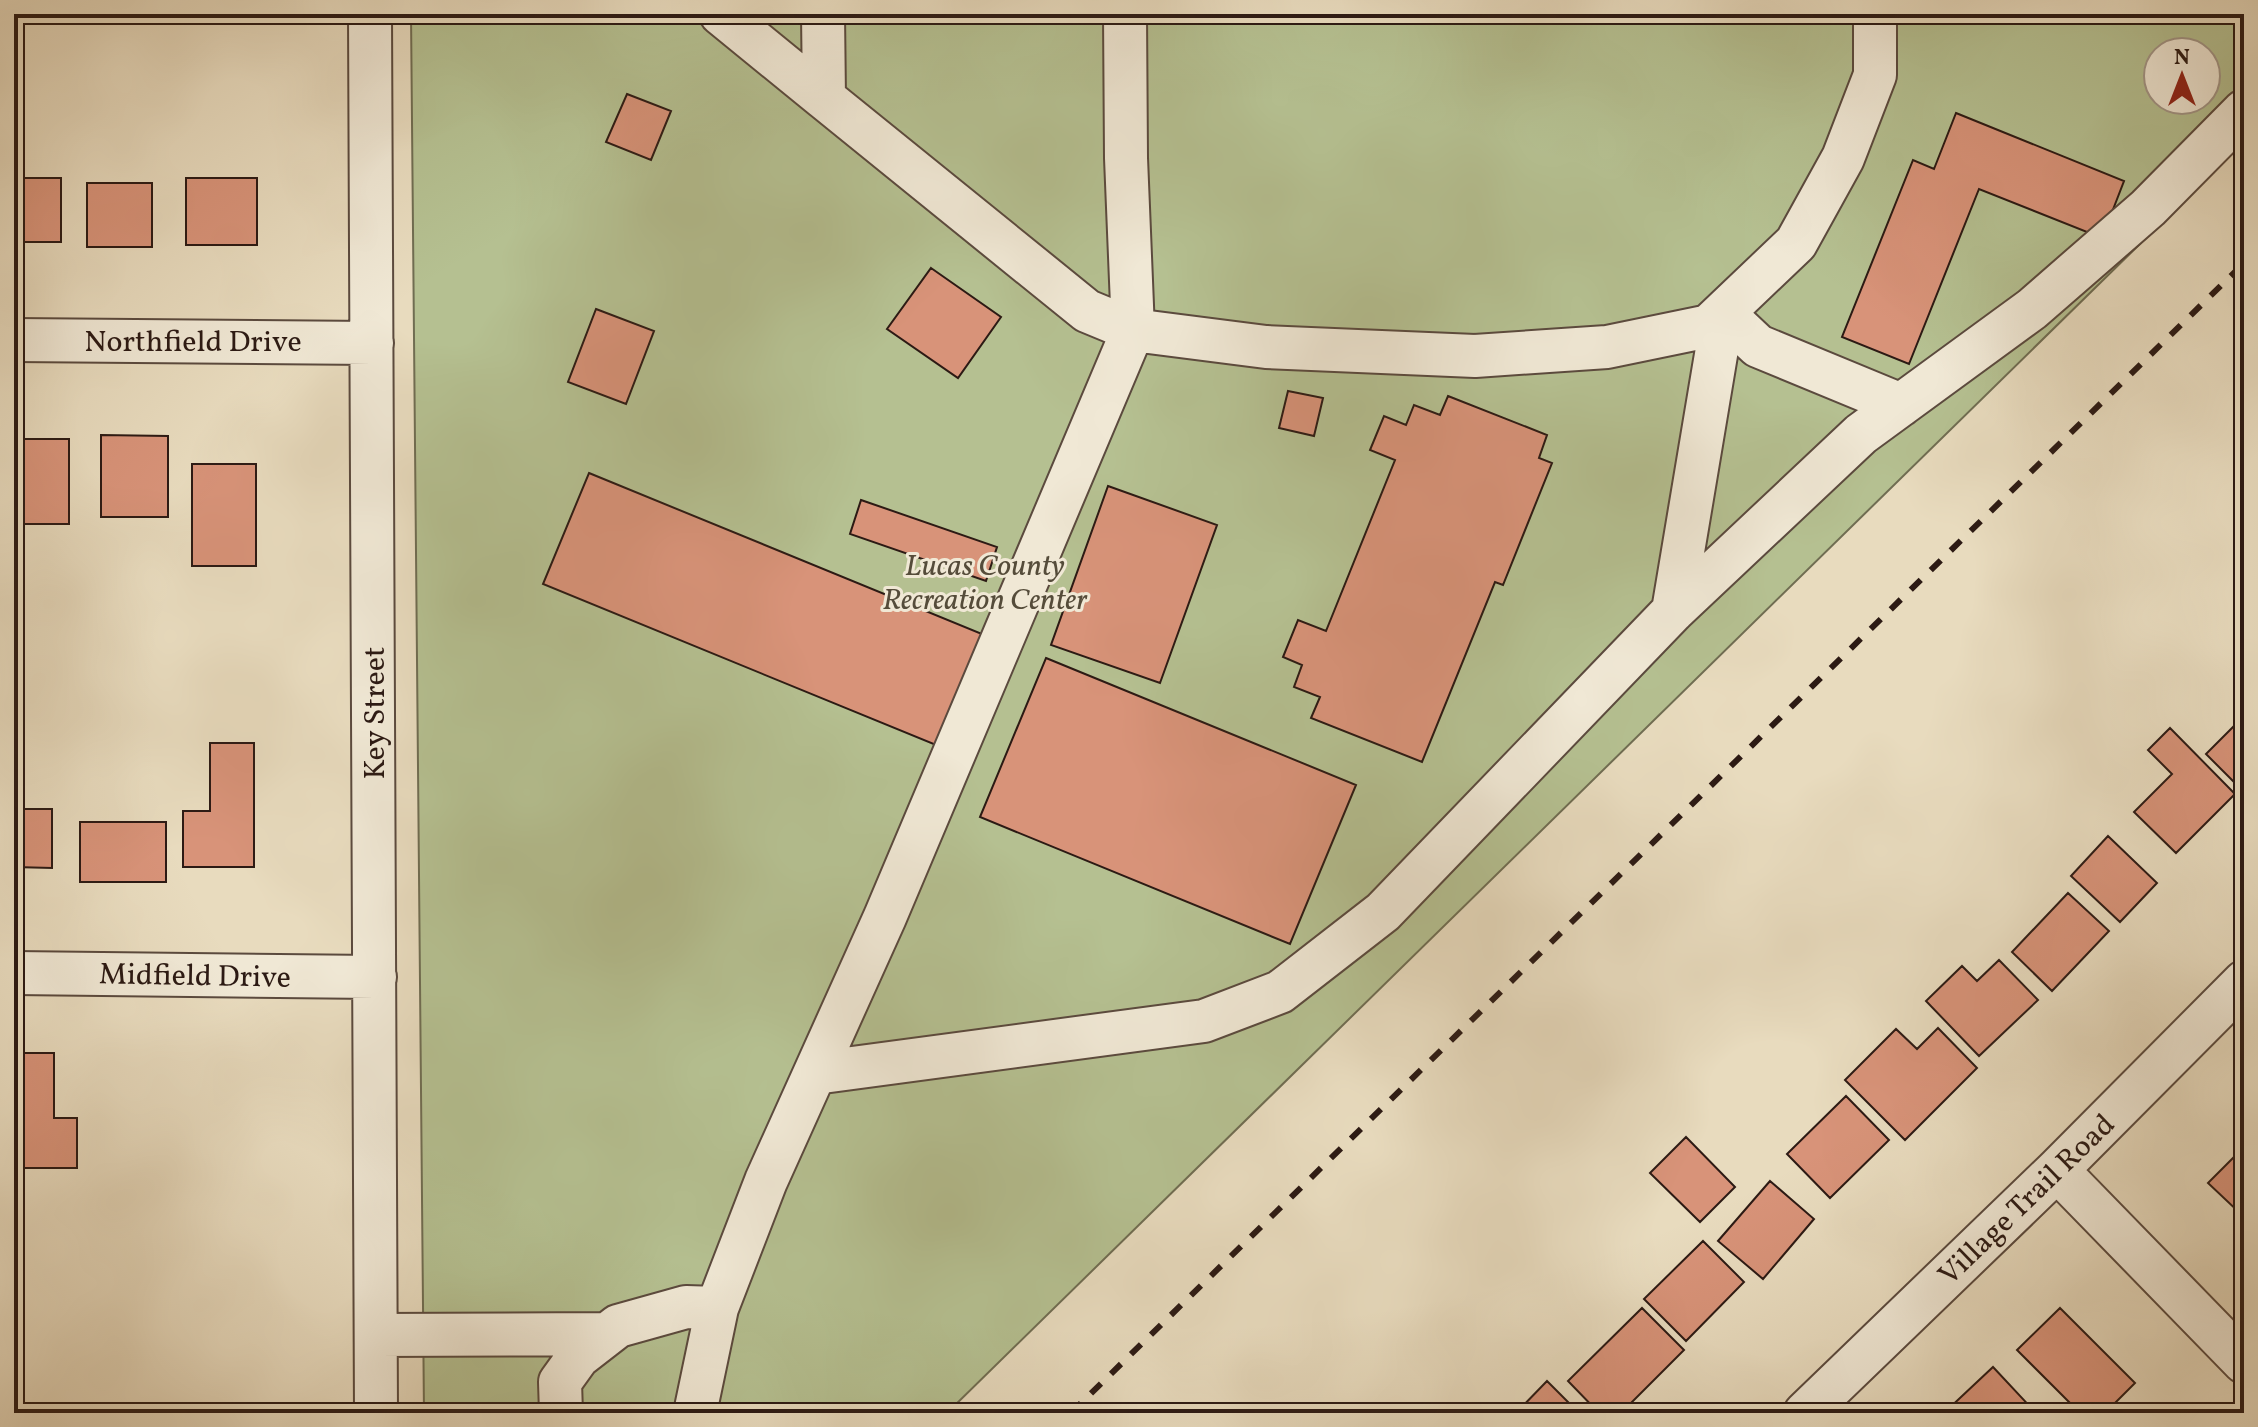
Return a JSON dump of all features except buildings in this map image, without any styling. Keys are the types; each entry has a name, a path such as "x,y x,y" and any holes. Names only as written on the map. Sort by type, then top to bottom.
{"street":[{"name":"Key Street","path":"370,14 376,1413"},
{"path":"721,14 1087,311 1133,330 1266,347 1475,356 1607,347 1709,326 1796,243 1843,158 1875,75 1875,14"},
{"path":"823,14 824,98"},
{"path":"695,1413 717,1308 766,1181 885,917 1133,330 1126,158 1125,14"},
{"path":"815,1073 1204,1021 1280,992 1383,912 1673,611 1861,434 2032,309 2148,208 2244,111"},
{"path":"1723,313 1758,346 1901,405"},
{"path":"1673,611 1723,313"},
{"name":"Northfield Drive","path":"14,340 372,343"},
{"name":"Midfield Drive","path":"14,973 375,977"},
{"name":"Village Trail Road","path":"1805,1413 2057,1170 2244,982"},
{"path":"2057,1170 2244,1362"},
{"path":"561,1413 560,1382 578,1357 618,1326 686,1307 717,1308"},
{"path":"376,1335 607,1334"}],"green space":[{"name":"Lucas County Recreation Center","path":"411,14 2244,14 2244,142 947,1413 424,1413"}],"railway":[{"path":"1071,1413 2244,263"}]}
